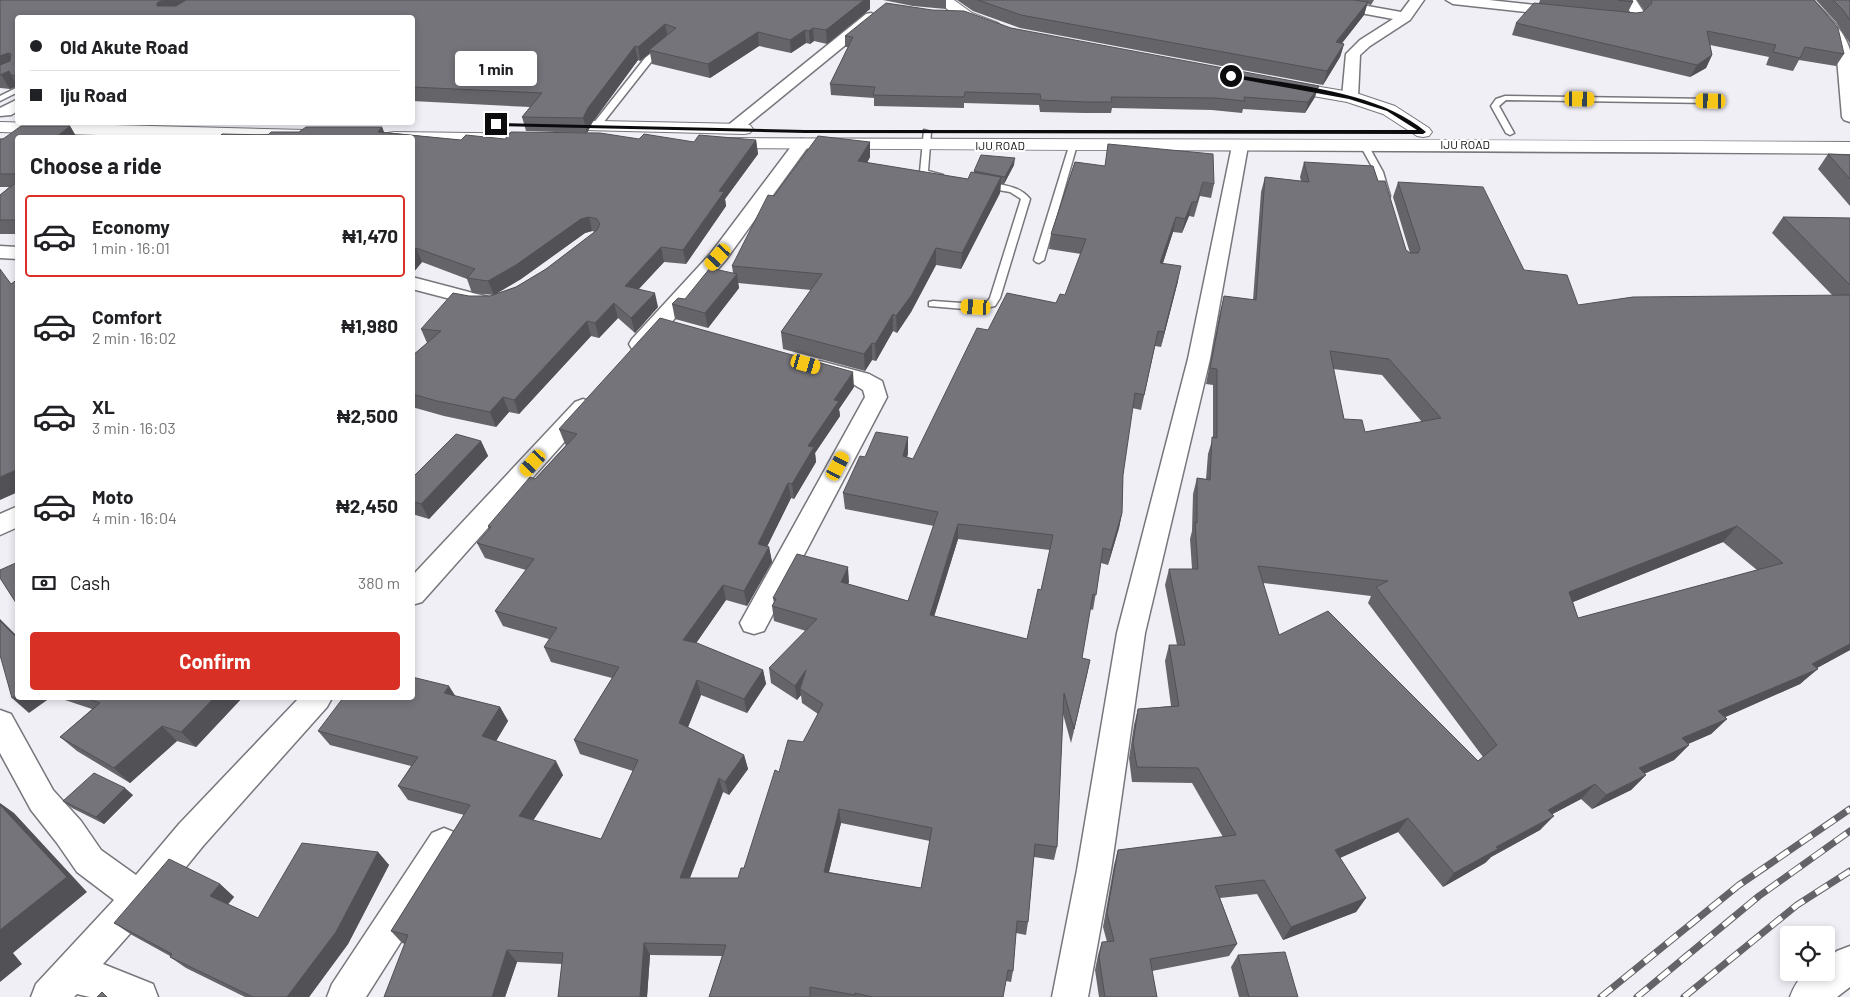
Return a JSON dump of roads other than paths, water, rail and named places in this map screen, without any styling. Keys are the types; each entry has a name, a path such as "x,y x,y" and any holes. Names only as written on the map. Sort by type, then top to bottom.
{"main road":[{"path":"944,8 1008,31"},
{"path":"1260,81 1350,97 1389,110 1423,132"},
{"name":"IJU ROAD","path":"415,122 733,129 1073,145 1850,148"},
{"path":"211,125 325,135"},
{"name":"IJU ROAD","path":"415,137 802,144 926,138 1423,132 1850,134"}],"street":[{"path":"1312,0 1405,17"},
{"path":"1350,97 1354,54 1365,44 1405,17 1417,0"},
{"path":"1453,0 1575,14"},
{"path":"1594,16 1631,19 1638,14 1629,0"},
{"path":"1806,0 1839,38 1847,71 1846,102 1850,117"},
{"path":"733,129 876,5"},
{"path":"626,359 668,326 802,144"},
{"path":"1070,997 1094,870 1131,633 1199,359 1240,146"},
{"path":"0,252 15,253"},
{"path":"415,284 472,300 496,303 505,298"},
{"path":"754,623 876,397 874,386 861,379 803,363"},
{"path":"415,591 593,395"},
{"path":"0,526 15,517"},
{"path":"60,986 139,898 191,834 315,700"},
{"path":"0,723 42,800 70,832 89,861 139,898"},
{"path":"344,997 444,844"},
{"path":"1808,997 1850,964"},
{"path":"60,986 110,984 140,997"}],"lane":[{"path":"596,126 648,60 672,41"},
{"path":"6,107 15,94"},
{"path":"6,107 15,98"},
{"path":"1510,133 1495,106 1505,98 1711,101"},
{"path":"926,138 924,172 948,179"},
{"path":"1039,260 1073,145"},
{"path":"1364,145 1379,172 1390,210"},
{"path":"933,304 976,307 991,304 995,298 1026,199 1015,191 977,184"}],"railway":[{"path":"1601,997 1739,885 1850,809"},
{"path":"1637,997 1759,896 1850,831"},
{"path":"1684,997 1797,905 1850,871"}]}
